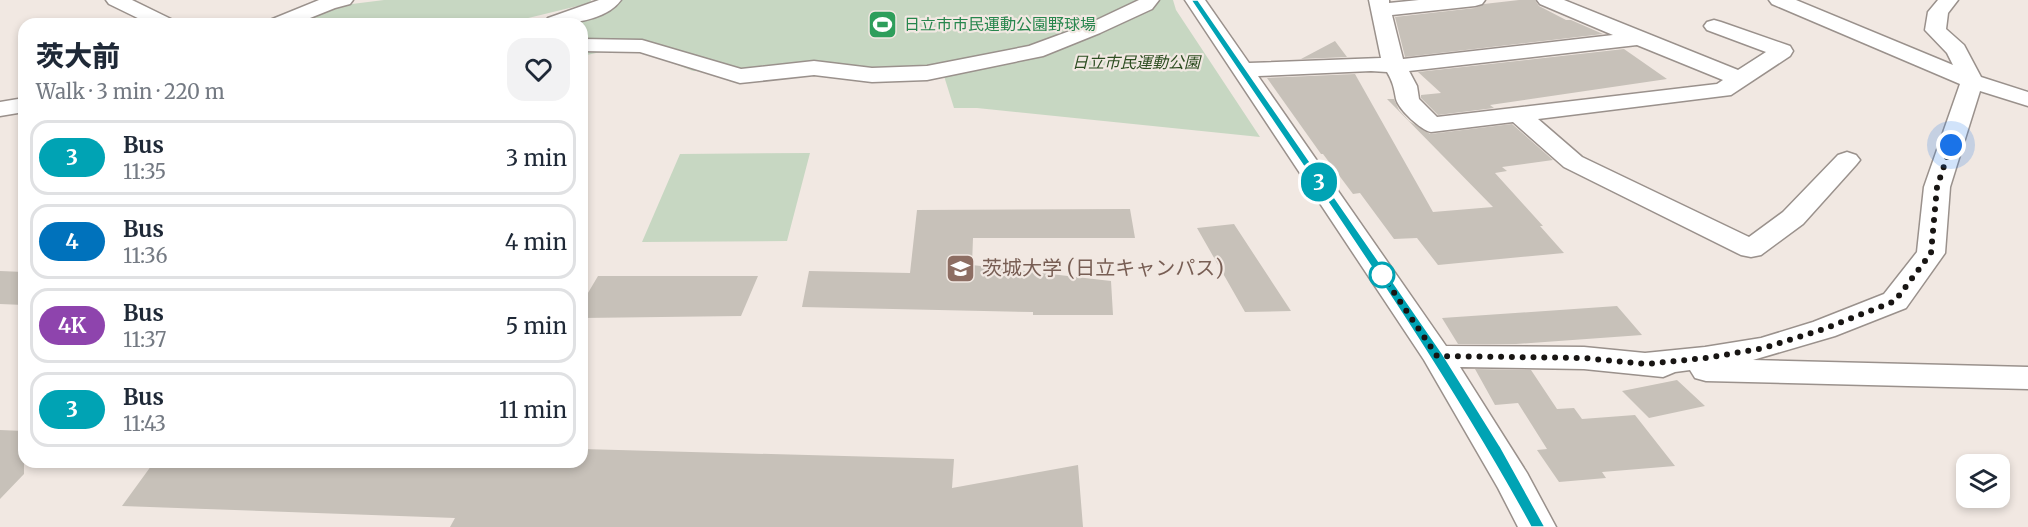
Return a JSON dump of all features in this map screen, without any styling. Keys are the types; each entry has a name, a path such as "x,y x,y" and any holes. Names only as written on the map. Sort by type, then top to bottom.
{"street":[{"path":"116,0 154,18"},
{"path":"291,18 343,0"},
{"path":"568,18 603,7 611,0"},
{"path":"588,45 642,46 740,76 814,68 872,75 927,73 977,65 1035,51 1093,29 1145,5 1149,0"},
{"path":"1195,0 1245,70 1437,356 1487,436 1537,527"},
{"path":"1474,0 1380,5 1386,39 1395,66 1408,86 1408,101 1431,125 1723,90 1782,51 1714,26"},
{"path":"1547,0 1739,79"},
{"path":"1779,0 1802,5 1972,81 2028,99"},
{"path":"1646,364 1706,358 1764,348 1824,329 1895,301 1931,253 1937,187 1972,81 1956,50 1935,30 1938,12 1948,0"},
{"path":"1245,70 1371,64 1395,66 1639,38"},
{"path":"0,109 18,106"},
{"path":"1518,114 1573,162 1751,249 1793,218 1847,160"},
{"path":"1437,356 1584,358 1726,372 2028,378"}],"green space":[{"path":"384,0 591,0 590,3 528,18 305,18 352,4"},
{"name":"日立市民運動公園","path":"604,0 1173,0 1176,10 1260,137 977,108 954,108 944,76 693,71 629,46 588,55 588,18 553,18 597,6"},
{"path":"810,153 787,241 642,242 680,154"}],"building":[{"path":"1535,0 1539,6 1566,20 1603,34 1405,57 1395,17 1475,8 1484,4"},
{"path":"1335,41 1347,57 1301,59"},
{"path":"1624,49 1667,79 1490,105 1494,108 1438,115 1421,98 1421,95 1441,93 1418,72"},
{"path":"1355,74 1433,212 1493,207 1387,99 1394,99 1399,110 1409,121 1430,134 1512,124 1553,160 1502,167 1507,171 1495,173 1564,253 1438,265 1417,238 1394,239 1360,193 1353,194 1321,154 1267,78"},
{"path":"1130,209 1135,238 973,238 972,265 1111,281 1113,315 1033,315 1033,312 802,307 809,271 910,273 917,210"},
{"path":"1234,224 1291,311 1245,312 1197,228"},
{"path":"0,271 18,272 18,305 0,304"},
{"path":"598,276 758,276 741,316 588,318 588,293"},
{"path":"1617,306 1642,335 1516,344 1458,344 1442,318"},
{"path":"1475,369 1531,370 1557,409 1574,408 1582,419 1635,415 1675,466 1602,472 1606,478 1559,482 1537,450 1547,449 1518,403 1495,405"},
{"path":"1677,380 1705,406 1649,418 1622,391"},
{"path":"0,430 18,431 18,468 24,468 24,474 0,499"},
{"path":"588,449 954,459 952,488 1078,465 1083,527 450,527 455,518 122,506 150,468 588,468"}],"bus line":[{"name":"3","path":"1195,0 1245,70 1437,356 1476,417 1537,527"}],"place":[{"name":"日立市市民運動公園野球場","path":"883,24"},
{"name":"茨城大学 (日立キャンパス)","path":"961,268"}],"route":[{"path":"1382,275 1437,356 1584,358 1646,364 1706,358 1764,348 1824,329 1895,301 1931,253 1937,187 1951,145"}]}
